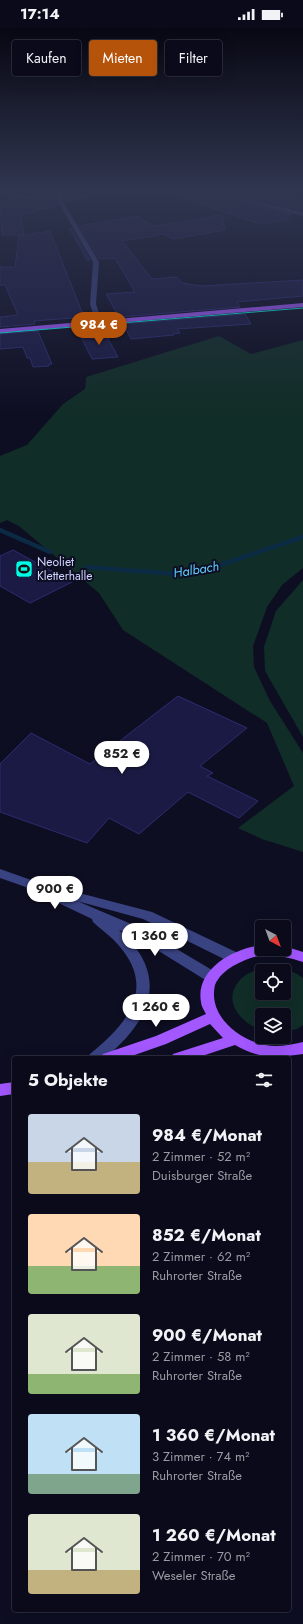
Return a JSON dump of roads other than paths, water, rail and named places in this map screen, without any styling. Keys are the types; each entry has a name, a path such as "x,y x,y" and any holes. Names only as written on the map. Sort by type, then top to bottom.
{"main road":[{"path":"0,331 303,305"},
{"path":"303,957 292,952 271,949 252,951 234,957 221,966 212,977 208,990 208,1003 212,1017 221,1029 234,1040 249,1047 266,1051 283,1052 303,1048"},
{"path":"114,1056 151,1044 212,1017"},
{"path":"184,1056 234,1040"},
{"path":"0,1090 12,1088"}],"street":[{"path":"96,265 93,304 99,323"},
{"path":"0,873 27,883 93,914 138,932 212,977"},
{"path":"27,883 147,915 234,957"},
{"path":"93,914 131,950 142,973 144,991 141,1008 131,1024 112,1045 98,1056"}],"waterway":[{"name":"Halbach","path":"0,530 50,552"},
{"name":"Halbach","path":"86,567 177,574 211,568 303,537"}],"tram line":[{"path":"0,333 303,308"}],"place":[{"name":"Neoliet Kletterhalle","path":"24,569"}]}
